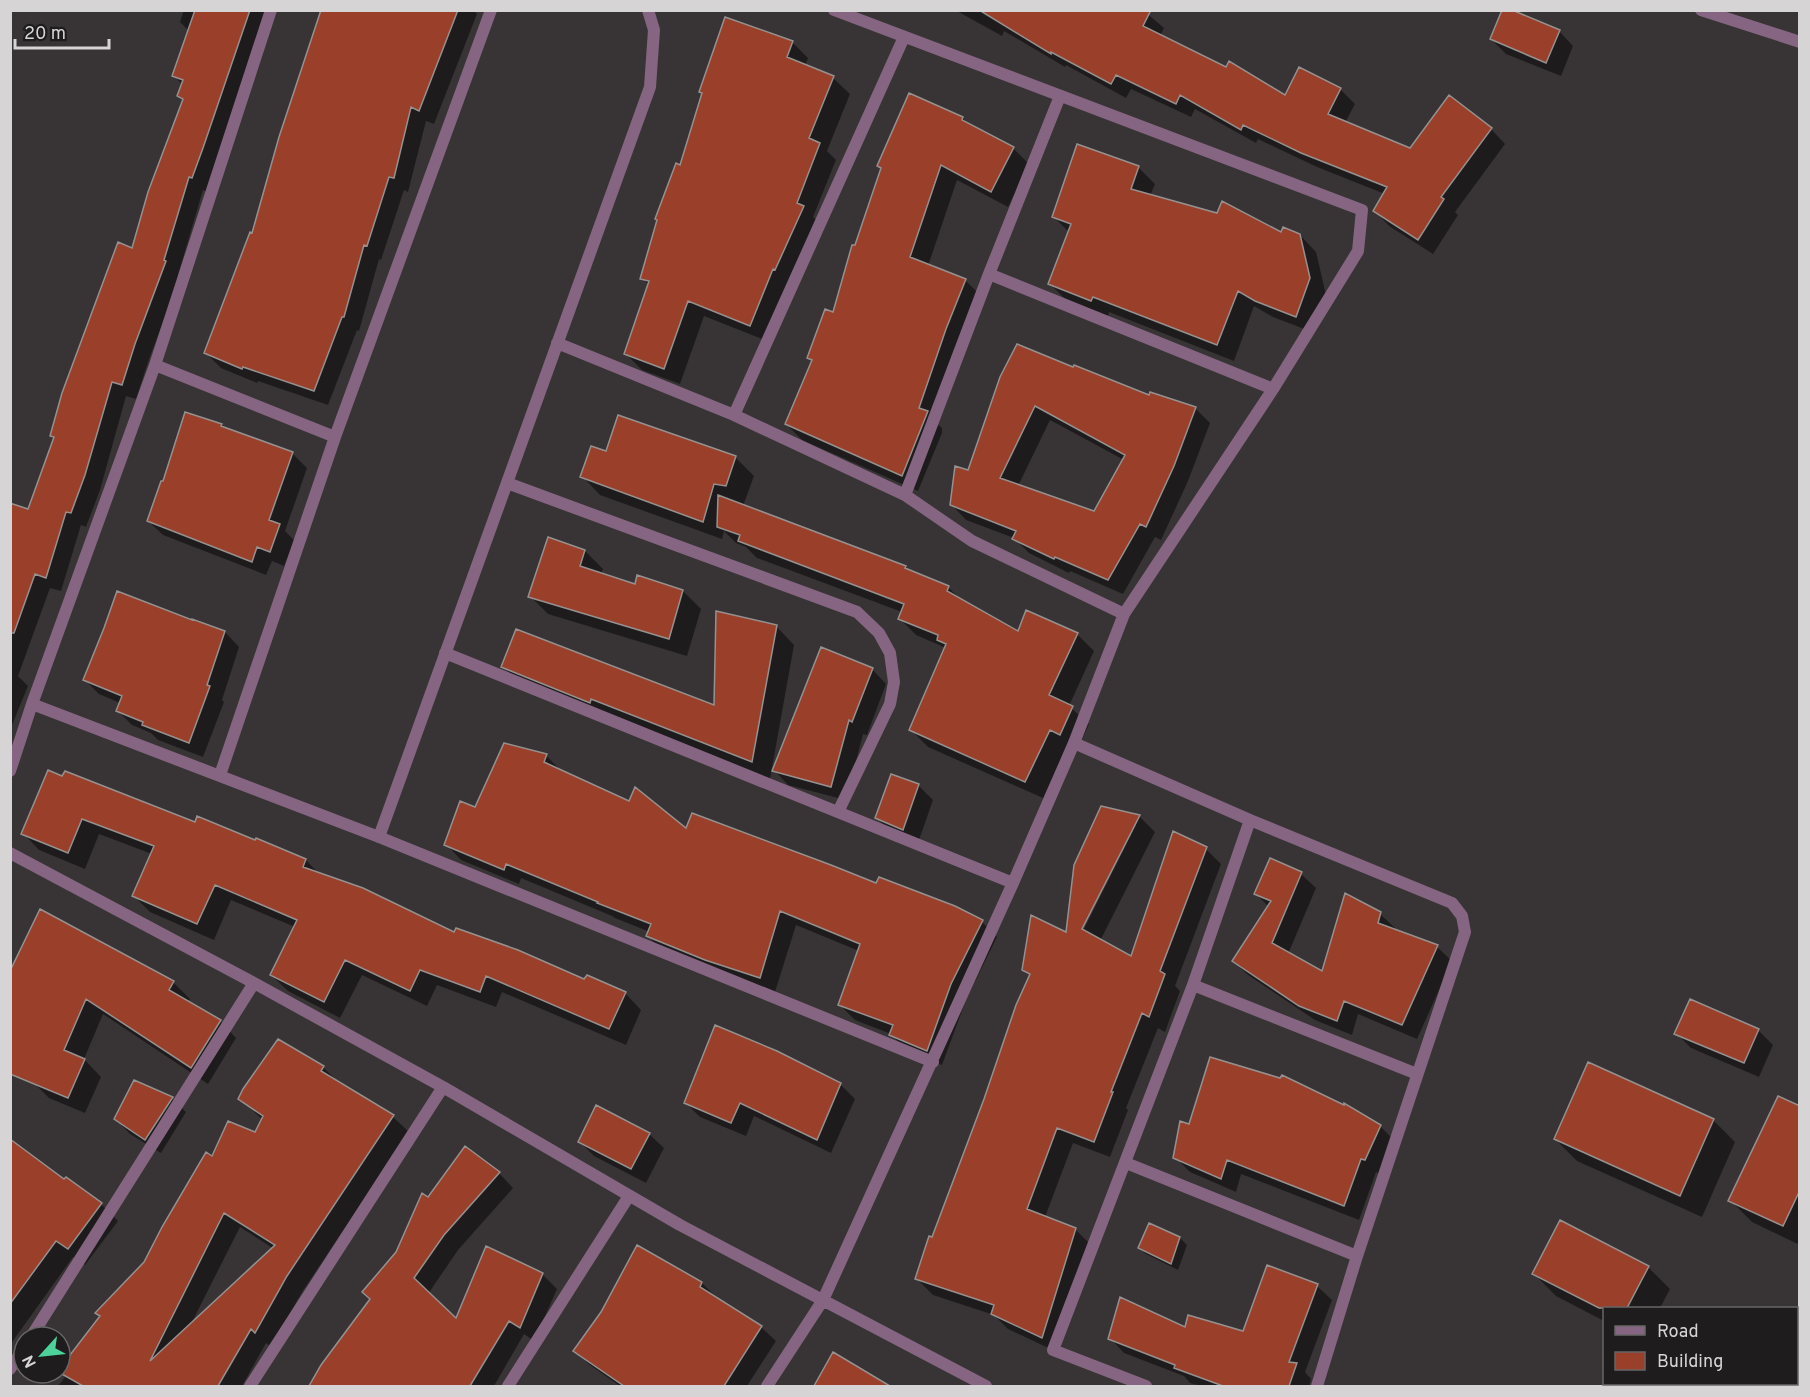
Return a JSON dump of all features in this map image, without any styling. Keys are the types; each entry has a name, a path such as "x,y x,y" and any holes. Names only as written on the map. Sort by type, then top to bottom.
{"street":[{"path":"10,771 32,704 155,365 271,10"},
{"path":"220,775 335,436 491,10"},
{"path":"379,837 650,87 654,30 648,10"},
{"path":"767,1386 823,1300 1013,883 1074,743 1124,614 1272,389 1358,250 1362,210 834,10"},
{"path":"1701,10 1800,42"},
{"path":"734,415 904,37"},
{"path":"905,495 1059,96"},
{"path":"989,274 1272,389"},
{"path":"557,343 734,415 905,495 972,541 1124,614"},
{"path":"155,365 335,436"},
{"path":"507,483 857,612 879,633 890,653 894,681 890,704 838,812"},
{"path":"445,653 1013,883"},
{"path":"32,704 379,837 933,1062"},
{"path":"1074,743 1250,820 1452,903 1462,916 1465,932 1357,1256 1317,1386"},
{"path":"1146,1386 1053,1350 1193,985 1250,820"},
{"path":"10,853 443,1087 680,1225 986,1386"},
{"path":"39,1325 254,983"},
{"path":"1193,985 1417,1074"},
{"path":"250,1386 443,1087"},
{"path":"1126,1163 1357,1256"},
{"path":"508,1386 629,1196"}],"building":[{"path":"195,10 250,10 203,148 192,178 189,177 164,260 166,261 122,385 112,382 85,475 71,513 66,512 46,578 35,574 14,633 10,633 10,503 28,509 54,437 50,436 62,393 118,242 132,248 148,192 183,99 177,96 183,80 172,76"},
{"path":"321,10 458,10 419,111 411,107 394,178 389,177 367,246 364,245 344,317 342,317 314,391 243,367 242,369 204,353 250,232 252,233 279,137"},
{"path":"979,10 1151,10 1143,26 1226,67 1229,61 1285,95 1299,67 1341,88 1328,114 1410,148 1449,95 1492,128 1441,197 1444,199 1418,240 1373,211 1387,187 1301,153 1243,125 1241,130 1180,95 1176,104 1116,75 1111,84 1051,52 1051,54"},
{"path":"1502,10 1512,10 1560,30 1546,63 1490,39"},
{"path":"725,17 793,41 787,57 834,76 809,138 820,143 797,203 804,206 775,270 773,269 750,326 688,301 664,369 624,354 649,281 640,279 657,220 655,219 676,163 680,165 702,93 699,92"},
{"path":"909,93 963,117 962,120 1014,147 991,192 941,165 910,257 966,279 919,408 928,411 902,476 785,424 812,360 807,358 825,309 833,312 852,245 855,245 881,168 877,166"},
{"path":"1077,144 1139,166 1131,189 1217,213 1222,201 1281,232 1283,227 1300,234 1310,278 1296,317 1255,301 1238,291 1217,345 1093,297 1091,301 1048,284 1071,224 1052,217"},
{"path":"1017,344 1149,395 1150,392 1196,407 1174,466 1146,527 1140,524 1108,580 1055,557 1054,559 1012,539 1016,531 950,505 955,466 968,470 1000,377","holes":["1035,406 1125,455 1094,511 1000,478"]},
{"path":"185,412 293,452 269,520 280,524 270,552 257,547 252,562 147,521 161,481 163,481"},
{"path":"618,415 736,456 726,486 714,484 703,522 580,477 591,446 606,451"},
{"path":"718,495 906,566 905,568 949,586 947,591 1018,631 1026,610 1078,633 1049,695 1073,706 1060,735 1050,730 1025,782 909,730 946,644 937,640 938,635 898,619 904,604 738,541 740,535 717,527"},
{"path":"548,537 585,550 580,566 635,584 637,575 683,590 669,639 528,597"},
{"path":"117,591 225,631 207,685 210,686 189,743 142,725 143,722 116,711 122,696 83,680"},
{"path":"716,611 777,625 752,762 591,699 590,703 501,667 516,629 714,705"},
{"path":"821,647 873,668 852,722 849,720 831,787 772,771"},
{"path":"504,743 547,754 544,762 629,801 635,787 686,828 692,813 876,883 879,877 955,906 983,920 951,984 927,1051 889,1035 893,1025 838,1005 860,944 780,911 760,978 705,960 646,936 651,924 506,864 504,870 444,845 460,801 475,807"},
{"path":"48,770 62,776 65,771 195,822 197,816 255,840 256,838 306,859 303,867 363,888 454,932 456,928 518,950 584,979 587,975 626,992 609,1029 486,976 480,992 420,970 410,991 345,960 324,1002 270,975 297,920 215,885 197,924 132,896 154,846 82,819 68,853 21,834"},
{"path":"891,774 919,784 903,830 875,818"},
{"path":"1101,806 1140,815 1082,929 1131,956 1173,831 1207,847 1160,971 1165,974 1149,1017 1142,1013 1094,1142 1057,1128 1027,1209 1076,1228 1042,1338 991,1314 994,1305 915,1279 929,1236 932,1237 984,1099 1016,1005 1030,974 1022,970 1031,915 1066,932 1074,865"},
{"path":"1270,858 1302,872 1272,943 1322,971 1345,893 1381,912 1378,923 1438,945 1402,1025 1344,1001 1337,1021 1299,1006 1232,961 1271,901 1254,894"},
{"path":"40,909 174,981 169,990 221,1020 191,1068 86,999 64,1050 85,1059 68,1098 10,1074 10,971"},
{"path":"1690,999 1759,1029 1744,1063 1674,1034"},
{"path":"715,1025 777,1051 841,1083 817,1140 740,1103 731,1123 684,1103"},
{"path":"278,1039 324,1066 321,1071 394,1115 287,1276 255,1333 251,1329 218,1386 83,1386 72,1380 72,1352 100,1316 95,1313 144,1262 206,1152 212,1156 228,1121 255,1132 263,1116 238,1099","holes":["224,1213 275,1245 150,1361"]},
{"path":"1210,1057 1280,1078 1282,1075 1344,1105 1344,1103 1381,1125 1365,1160 1361,1159 1344,1206 1227,1160 1221,1179 1173,1158 1180,1121 1189,1124"},
{"path":"1588,1062 1714,1119 1680,1196 1554,1139"},
{"path":"134,1080 173,1097 145,1140 114,1119"},
{"path":"1778,1096 1800,1106 1800,1190 1783,1226 1728,1201"},
{"path":"596,1105 650,1133 631,1169 578,1142"},
{"path":"10,1139 64,1179 66,1177 102,1203 68,1249 56,1241 10,1304"},
{"path":"465,1146 500,1172 444,1235 414,1278 456,1318 486,1246 543,1273 520,1328 509,1321 470,1386 309,1386 321,1365 370,1299 362,1292 396,1252 422,1193 428,1197"},
{"path":"1560,1220 1649,1266 1628,1307 1599,1308 1532,1274"},
{"path":"1149,1223 1180,1237 1171,1264 1138,1248"},
{"path":"637,1245 702,1282 700,1287 762,1326 724,1386 624,1386 573,1351 601,1312"},
{"path":"1267,1265 1318,1284 1289,1362 1297,1363 1289,1386 1223,1386 1174,1368 1175,1365 1108,1339 1120,1297 1185,1327 1188,1315 1243,1331"},
{"path":"833,1352 890,1386 814,1386"}]}
